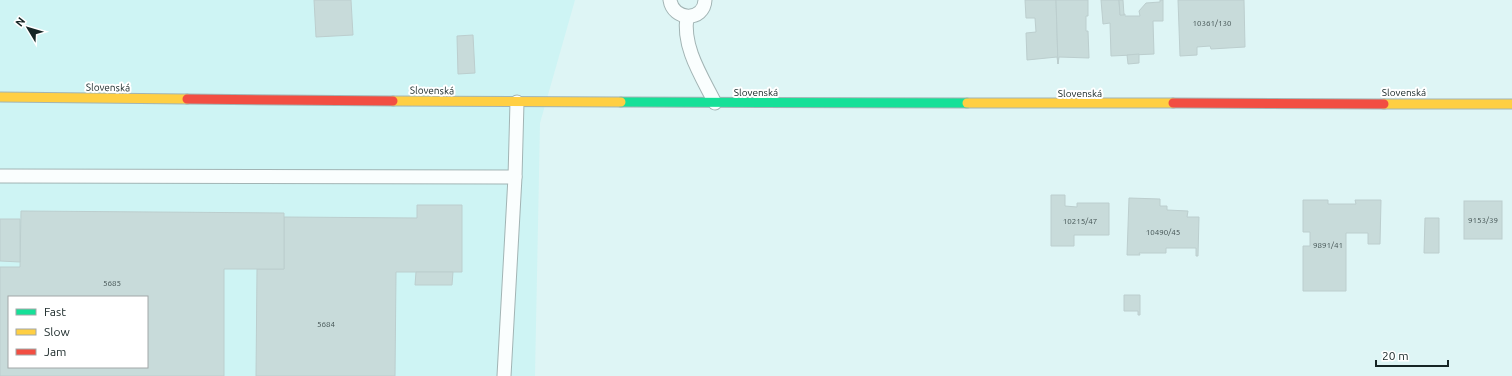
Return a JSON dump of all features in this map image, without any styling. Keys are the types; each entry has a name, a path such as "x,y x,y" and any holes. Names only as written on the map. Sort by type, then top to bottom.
{"street":[{"name":"Slovenská","path":"0,97 715,103 1512,104"}],"lane":[{"path":"670,0 673,10 679,15 687,17 695,15 701,10 705,0"},
{"path":"687,17 685,30 693,59 715,103"},
{"path":"504,376 515,177 517,102"},
{"path":"0,176 515,177"}],"shaded area":[{"path":"0,0 575,0 540,123 535,376 0,376"}],"building":[{"path":"314,0 351,0 353,35 316,37"},
{"path":"1025,0 1056,0 1058,64 1057,57 1027,60 1026,33 1036,32 1035,18 1026,18"},
{"path":"1056,0 1088,0 1086,31 1088,31 1089,58 1059,57 1058,64"},
{"path":"1101,0 1119,0 1120,15 1125,14 1125,16 1140,16 1139,11 1146,3 1160,2 1160,0 1163,0 1163,21 1153,21 1154,54 1111,56 1110,23 1103,24"},
{"path":"1119,0 1123,0 1124,15 1120,15"},
{"path":"1178,0 1244,0 1245,47 1211,49 1210,46 1197,47 1197,55 1180,56"},
{"path":"473,35 475,73 458,74 457,36"},
{"path":"1139,54 1139,63 1128,64 1127,55"},
{"path":"1051,195 1065,195 1065,206 1077,207 1077,203 1109,203 1109,235 1074,235 1074,246 1051,246"},
{"path":"1129,198 1160,199 1160,206 1167,206 1167,210 1188,211 1187,217 1199,217 1198,256 1196,256 1196,248 1166,248 1166,253 1139,253 1140,255 1127,255"},
{"path":"1303,200 1328,200 1328,204 1356,204 1355,200 1381,200 1380,244 1368,244 1368,233 1346,233 1346,291 1303,291 1303,246 1310,246 1310,232 1303,232"},
{"path":"1464,201 1502,201 1502,239 1464,239"},
{"path":"417,205 462,205 462,272 396,272 395,376 256,376 257,269 284,269 284,217 417,218"},
{"path":"21,211 284,213 284,269 224,269 224,376 0,376 0,267 20,267"},
{"path":"1425,218 1439,218 1439,253 1424,253"},
{"path":"0,219 20,219 20,262 0,261"},
{"path":"416,272 453,272 452,285 415,285"},
{"path":"1124,295 1140,295 1140,315 1138,315 1138,311 1124,311"}],"traffic: fast":[{"path":"621,102 967,103"}],"traffic: slow":[{"path":"0,97 187,99"},
{"path":"393,101 621,102"},
{"path":"967,103 1173,103"},
{"path":"1384,104 1512,104"}],"traffic: jam":[{"path":"187,99 393,101"},
{"path":"1173,103 1384,104"}]}
